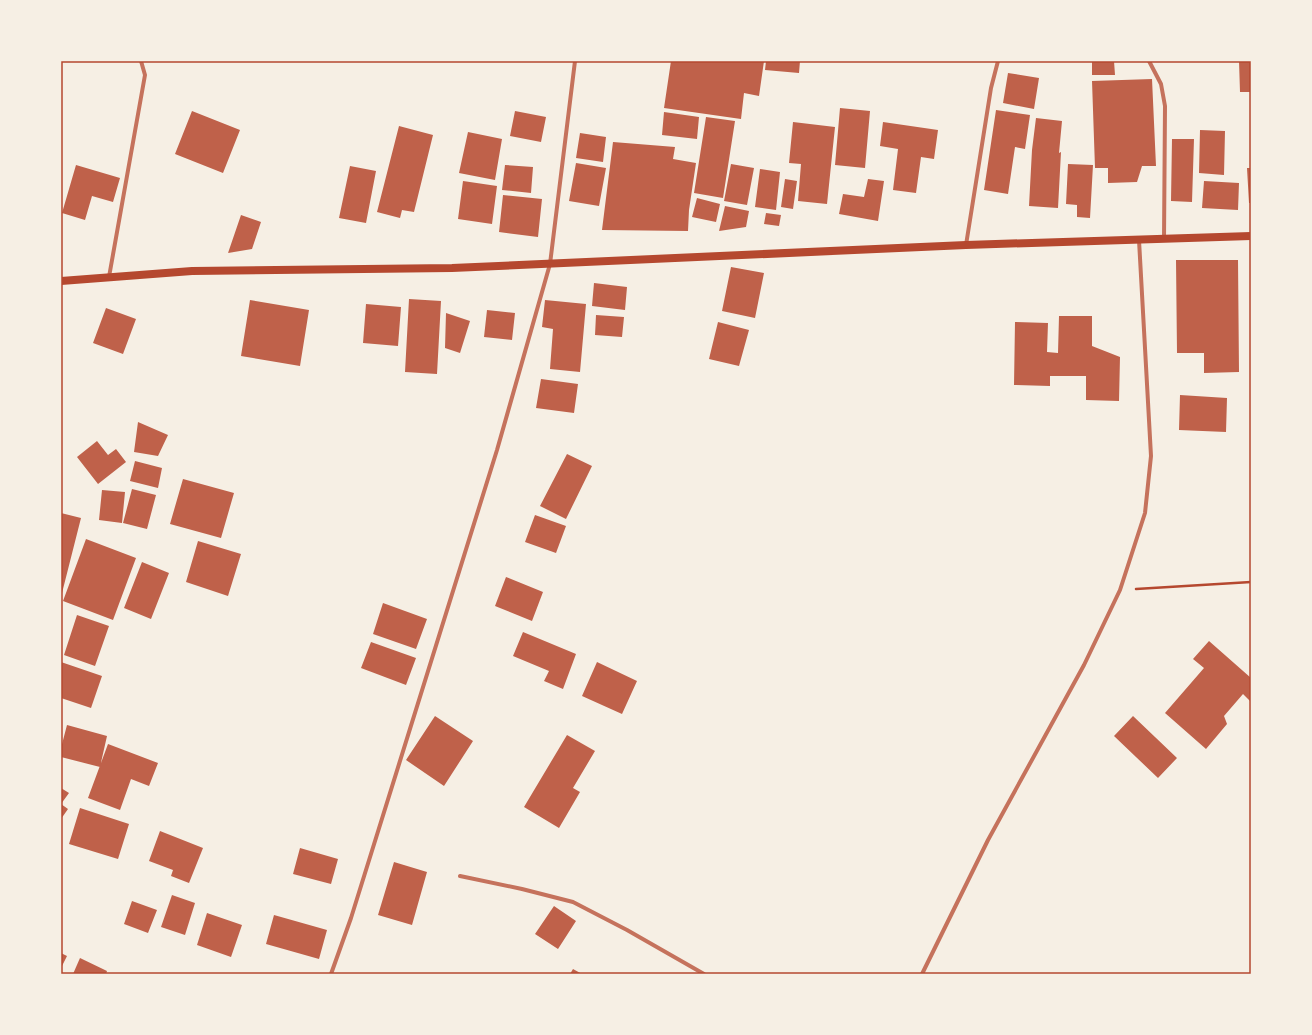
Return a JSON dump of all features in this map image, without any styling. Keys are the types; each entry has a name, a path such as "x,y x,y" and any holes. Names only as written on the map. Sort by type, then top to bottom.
{"main road":[{"path":"61,281 192,270 452,268 966,245 1251,236"}],"street":[{"path":"109,277 145,75 141,61"},
{"path":"331,974 351,918 496,450 550,264 576,61"},
{"path":"966,245 991,88 998,61"},
{"path":"1149,61 1161,84 1165,106 1164,239"},
{"path":"922,974 988,840 1084,665 1120,590 1145,513 1151,456 1139,240"},
{"path":"460,876 522,889 573,902 627,930 704,974"}],"path":[{"path":"1120,590 1251,582"}],"building":[{"path":"671,61 764,61 759,96 744,93 741,119 664,108"},
{"path":"766,61 800,61 799,73 765,70"},
{"path":"1092,61 1114,61 1115,75 1092,75"},
{"path":"1239,61 1251,61 1251,92 1240,92"},
{"path":"1008,73 1039,78 1034,109 1003,103"},
{"path":"1152,79 1156,166 1142,166 1137,182 1108,183 1108,168 1095,168 1092,81"},
{"path":"840,108 870,111 865,168 835,165"},
{"path":"996,110 1030,115 1025,149 1015,147 1008,194 984,190"},
{"path":"192,111 240,130 223,173 175,154"},
{"path":"515,111 546,117 541,142 510,136"},
{"path":"664,112 699,117 697,139 662,135"},
{"path":"706,117 735,121 723,198 694,193"},
{"path":"1036,118 1062,121 1059,153 1061,152 1058,208 1029,206 1032,150"},
{"path":"793,122 835,127 827,204 798,201 801,164 789,163"},
{"path":"883,122 938,130 934,159 921,157 916,193 893,190 898,149 880,146"},
{"path":"399,126 433,135 414,212 402,210 400,218 377,212"},
{"path":"1200,130 1225,131 1224,175 1199,173"},
{"path":"468,132 502,139 495,180 459,173"},
{"path":"580,133 606,137 603,162 576,158"},
{"path":"1172,139 1194,139 1192,202 1171,201"},
{"path":"613,142 675,147 673,159 696,163 689,210 688,231 602,230"},
{"path":"576,163 606,168 599,206 569,201"},
{"path":"731,164 754,168 747,205 724,201"},
{"path":"1068,164 1093,165 1090,218 1077,217 1077,205 1066,204"},
{"path":"76,165 120,178 113,202 92,196 85,220 62,213"},
{"path":"505,165 533,167 531,193 502,190"},
{"path":"350,166 376,171 366,223 339,218"},
{"path":"1247,168 1251,168 1251,203 1249,203"},
{"path":"760,169 780,172 776,210 755,207"},
{"path":"785,179 797,181 793,209 781,207"},
{"path":"868,179 884,181 878,221 839,214 843,194 864,197"},
{"path":"463,181 497,186 492,224 458,219"},
{"path":"1204,181 1239,183 1238,210 1202,208"},
{"path":"503,195 542,199 538,237 499,232"},
{"path":"697,198 720,204 716,222 692,217"},
{"path":"725,206 749,211 746,227 719,231"},
{"path":"766,213 781,215 779,226 764,224"},
{"path":"241,215 261,222 252,249 228,253"},
{"path":"1176,260 1238,260 1239,372 1204,373 1204,353 1177,353"},
{"path":"731,267 764,273 755,318 722,311"},
{"path":"594,283 627,287 625,310 592,306"},
{"path":"409,299 441,301 437,374 405,372"},
{"path":"250,300 309,310 300,366 241,356"},
{"path":"545,300 586,304 580,372 550,369 553,329 542,327"},
{"path":"366,304 401,307 398,346 363,343"},
{"path":"106,308 136,319 123,354 93,343"},
{"path":"487,310 515,313 512,340 484,337"},
{"path":"446,313 470,321 460,353 445,348"},
{"path":"596,315 624,317 622,337 595,335"},
{"path":"1059,316 1092,316 1092,346 1120,357 1119,401 1086,400 1086,376 1050,376 1050,386 1014,385 1015,322 1048,323 1047,352 1058,353"},
{"path":"718,322 749,330 739,366 709,359"},
{"path":"541,379 578,384 574,413 536,408"},
{"path":"1180,395 1227,398 1226,432 1179,430"},
{"path":"138,422 168,435 158,456 134,452"},
{"path":"97,441 108,455 116,449 126,462 98,484 77,457"},
{"path":"567,454 592,466 566,519 540,506"},
{"path":"135,461 162,468 158,488 130,481"},
{"path":"183,479 234,493 221,538 170,524"},
{"path":"132,489 156,495 147,529 123,523"},
{"path":"102,490 125,492 122,523 99,520"},
{"path":"61,513 81,518 62,593 61,593"},
{"path":"535,515 566,526 556,553 525,542"},
{"path":"86,539 136,558 113,620 63,601"},
{"path":"198,541 241,554 228,596 186,582"},
{"path":"142,562 169,573 151,619 124,608"},
{"path":"506,577 543,592 532,621 495,606"},
{"path":"383,603 427,619 416,649 373,634"},
{"path":"77,615 109,626 95,666 64,655"},
{"path":"523,632 576,654 563,689 544,681 549,671 513,656"},
{"path":"1209,641 1251,678 1251,702 1243,694 1224,716 1227,724 1206,749 1165,713 1204,668 1193,659"},
{"path":"371,642 416,658 406,685 361,668"},
{"path":"61,662 102,676 91,708 61,698"},
{"path":"597,662 637,681 622,714 582,696"},
{"path":"435,716 473,741 444,786 406,760"},
{"path":"1133,716 1177,758 1158,778 1114,736"},
{"path":"67,725 107,736 100,767 61,757 61,748"},
{"path":"567,735 595,751 573,788 580,792 559,828 524,807"},
{"path":"108,744 158,763 149,786 131,779 120,810 88,798"},
{"path":"61,788 69,793 61,804"},
{"path":"61,804 68,809 61,819"},
{"path":"80,808 129,824 118,859 69,844"},
{"path":"160,831 203,848 189,883 171,876 173,870 149,861"},
{"path":"300,848 338,859 331,884 293,874"},
{"path":"394,862 427,872 412,925 378,915"},
{"path":"172,895 195,903 185,935 161,927"},
{"path":"132,901 157,910 148,933 124,924"},
{"path":"554,906 576,921 558,949 535,934"},
{"path":"207,913 242,925 231,957 197,945"},
{"path":"274,915 327,930 319,959 266,944"},
{"path":"61,953 67,956 61,968"},
{"path":"80,958 107,971 106,974 73,974"},
{"path":"573,969 582,974 570,974"}]}
